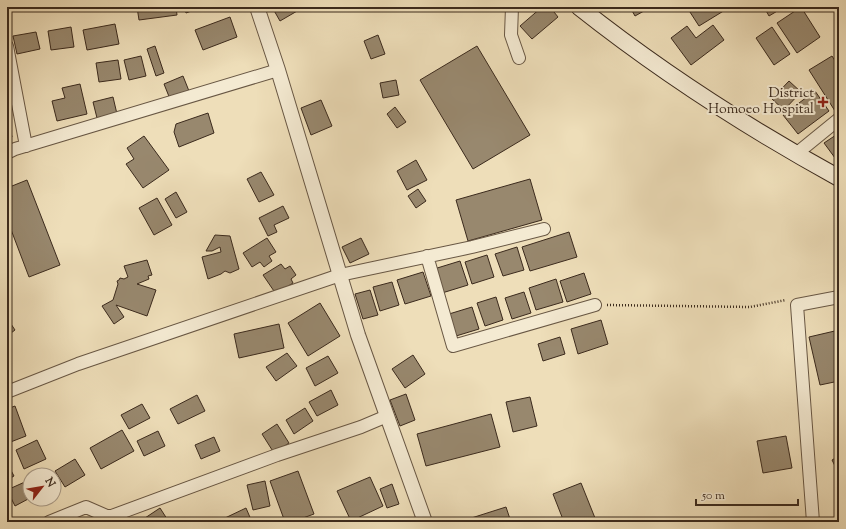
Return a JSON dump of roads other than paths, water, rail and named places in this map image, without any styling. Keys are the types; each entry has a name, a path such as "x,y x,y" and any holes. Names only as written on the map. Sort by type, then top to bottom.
{"main road":[{"path":"579,7 620,39 739,120 839,178"}],"street":[{"path":"257,7 278,70 358,335 426,522"},
{"path":"512,7 511,35 519,58"},
{"path":"7,46 26,146"},
{"path":"7,153 278,70"},
{"path":"796,154 839,119"},
{"path":"7,392 78,364 340,275 472,247 544,228"},
{"path":"427,256 453,346 595,305"},
{"path":"814,522 797,305 839,297"},
{"path":"49,522 86,507 108,520 277,455 361,427 387,416"}],"place":[{"name":"District Homoeo Hospital","path":"823,102"}]}
